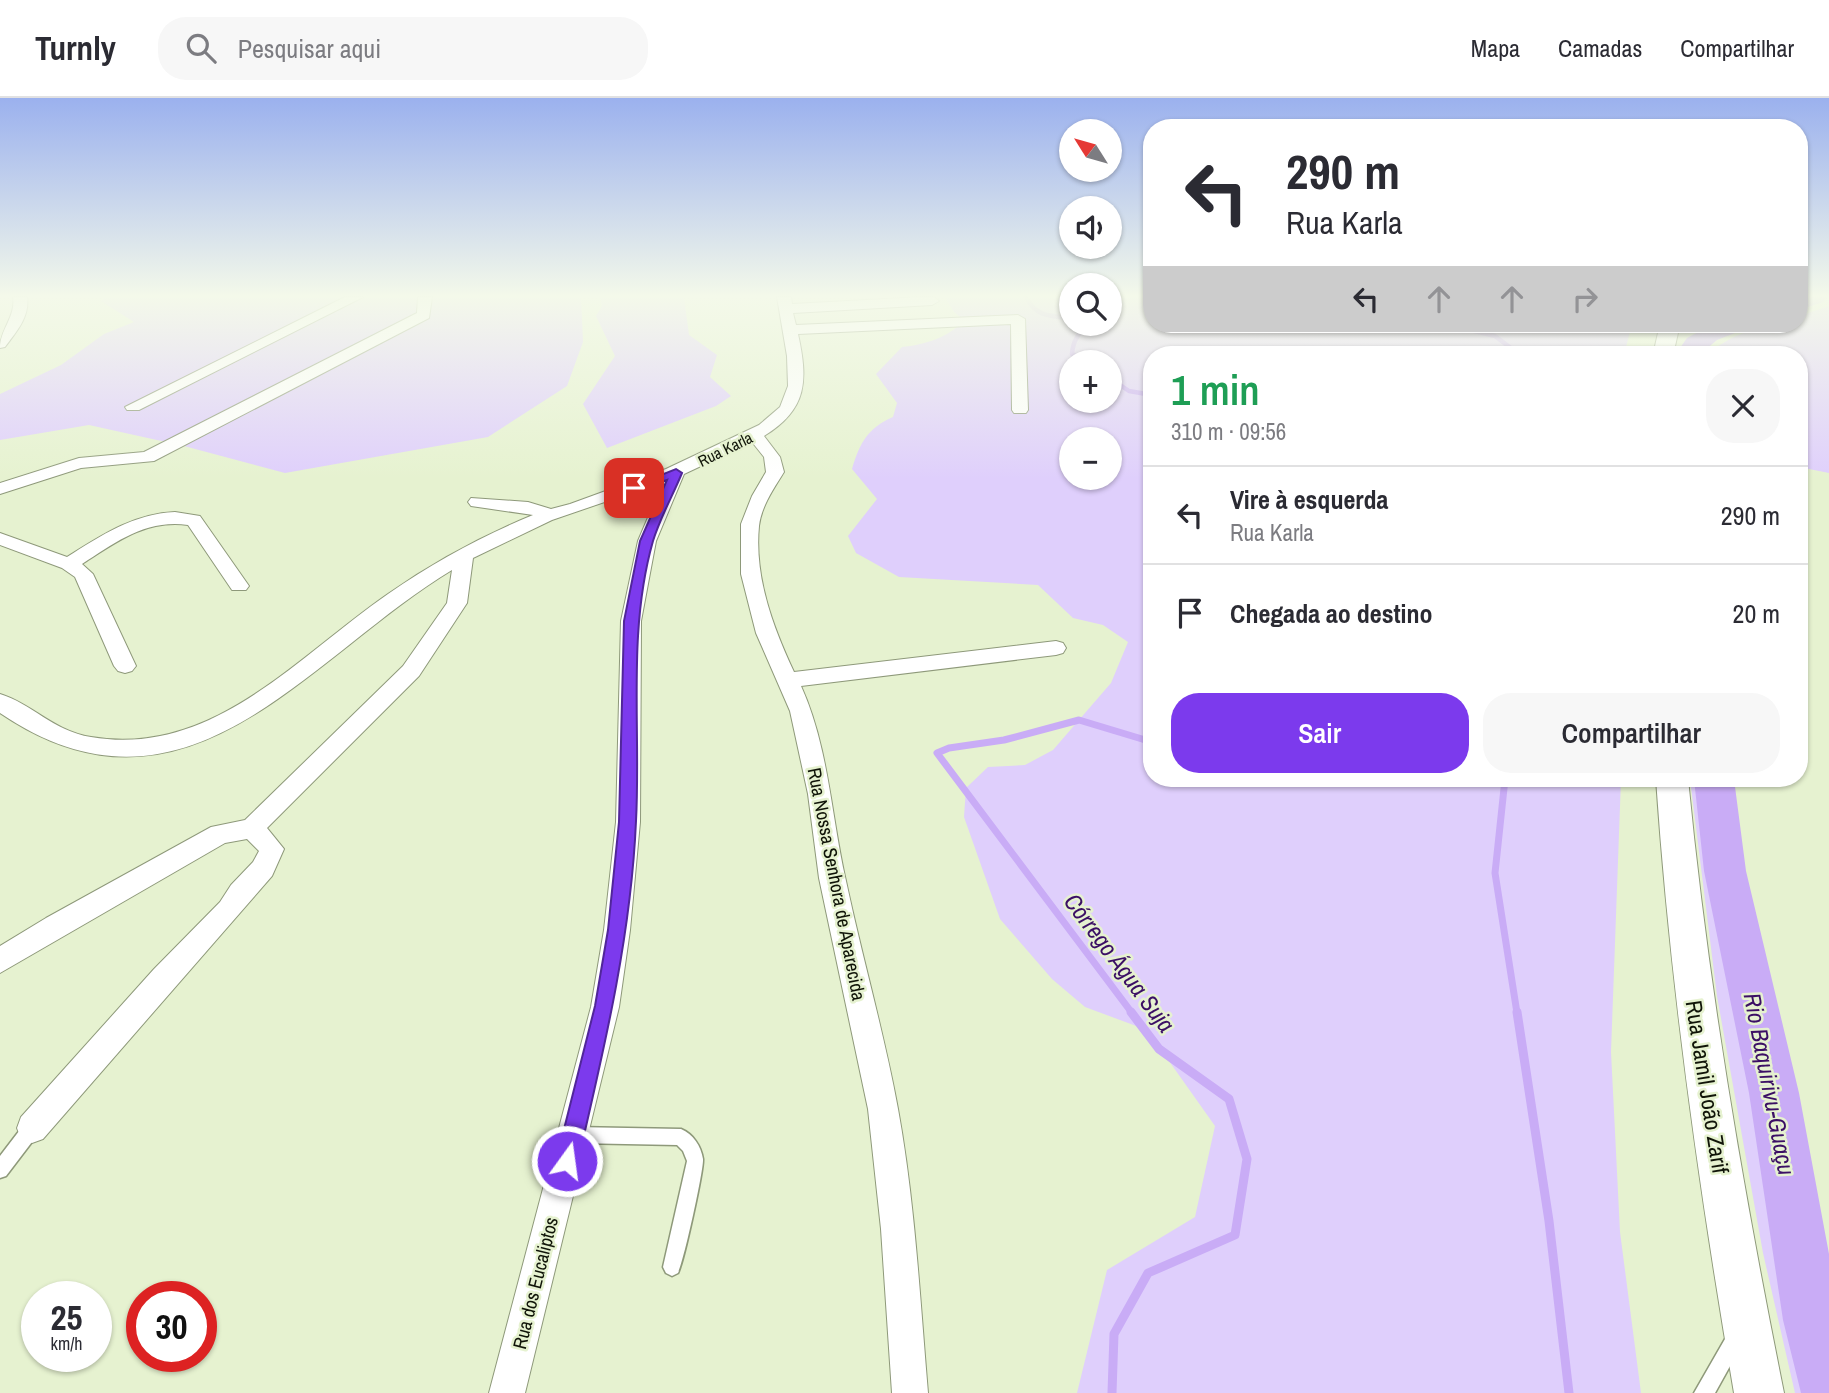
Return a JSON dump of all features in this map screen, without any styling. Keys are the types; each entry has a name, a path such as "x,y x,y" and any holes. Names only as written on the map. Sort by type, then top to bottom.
{"main road":[{"name":"Rua Jamil João Zarif","path":"1673,787 1689,968 1759,1393"}],"street":[{"path":"133,407 235,357"},
{"path":"0,489 79,463 148,457 342,357"},
{"name":"Rua Karla","path":"549,514 572,510 676,473 755,435 776,421 793,400 793,357"},
{"path":"1019,357 1020,410"},
{"name":"Rua Nossa Senhora de Aparecida","path":"755,435 772,457 775,472 761,496 751,524 751,575 766,633 801,711 817,782 832,878 883,1109 897,1229 910,1393"},
{"name":"Rua dos Eucaliptos","path":"507,1393 605,1006 617,930 628,822 631,621 647,541 676,473"},
{"path":"477,502 528,507 549,514"},
{"path":"0,702 30,723 64,739 102,750 183,740 215,726 258,701 379,610 464,557 549,514"},
{"path":"69,564 138,522 171,515 194,520 239,586"},
{"path":"0,539 69,564 83,574 125,666"},
{"path":"0,961 55,926 220,834 252,828 411,671 457,603 464,557"},
{"path":"788,680 1056,648"},
{"path":"32,1128 263,869 272,849 252,828"}],"lane":[{"path":"0,1170 32,1128"},
{"path":"573,1135 681,1137 690,1146 695,1161 672,1267"},
{"path":"1704,1393 1746,1324"}],"shaded area":[{"path":"71,357 577,357 567,386 488,437 285,473 184,446 89,425 0,440 0,394"},
{"path":"614,357 716,357 710,377 731,396 716,406 607,448 583,404"},
{"path":"892,357 1059,357 1059,413 1122,413 1122,357 1143,357 1143,787 1621,787 1611,1052 1620,1232 1641,1393 1077,1393 1107,1270 1195,1217 1215,1126 1147,1030 1085,1007 1052,979 1000,919 964,817 966,788 988,767 1025,765 1053,750 1111,683 1128,642 1103,625 1073,618 1038,585 899,577 856,553 848,536 877,499 852,469 866,437 877,426 893,417 897,403 876,374"},
{"path":"1808,357 1829,357 1829,473 1808,469"},
{"path":"1691,787 1709,787 1716,865 1762,1117 1760,1152 1788,1301 1811,1355 1807,1380 1810,1393 1795,1393 1763,1253 1717,996"}],"waterway":[{"name":"Córrego Água Suja","path":"1122,386 1129,391 1143,393"},
{"name":"Córrego Água Suja","path":"1132,1013 937,753 949,748 1004,740 1079,720 1143,739"},
{"path":"1504,787 1495,873 1517,1013"},
{"name":"Rio Baquirivu-Guaçu","path":"1715,787 1725,871 1774,1093 1812,1320 1829,1388"},
{"name":"Córrego Água Suja","path":"1112,1393 1114,1334 1148,1273 1235,1235 1247,1159 1229,1099 1159,1049 1131,1012"},
{"path":"1517,1012 1549,1221 1569,1393"}],"route":[{"path":"567,1161 605,1006 617,930 628,822 631,621 647,541 676,473 634,488"}]}
